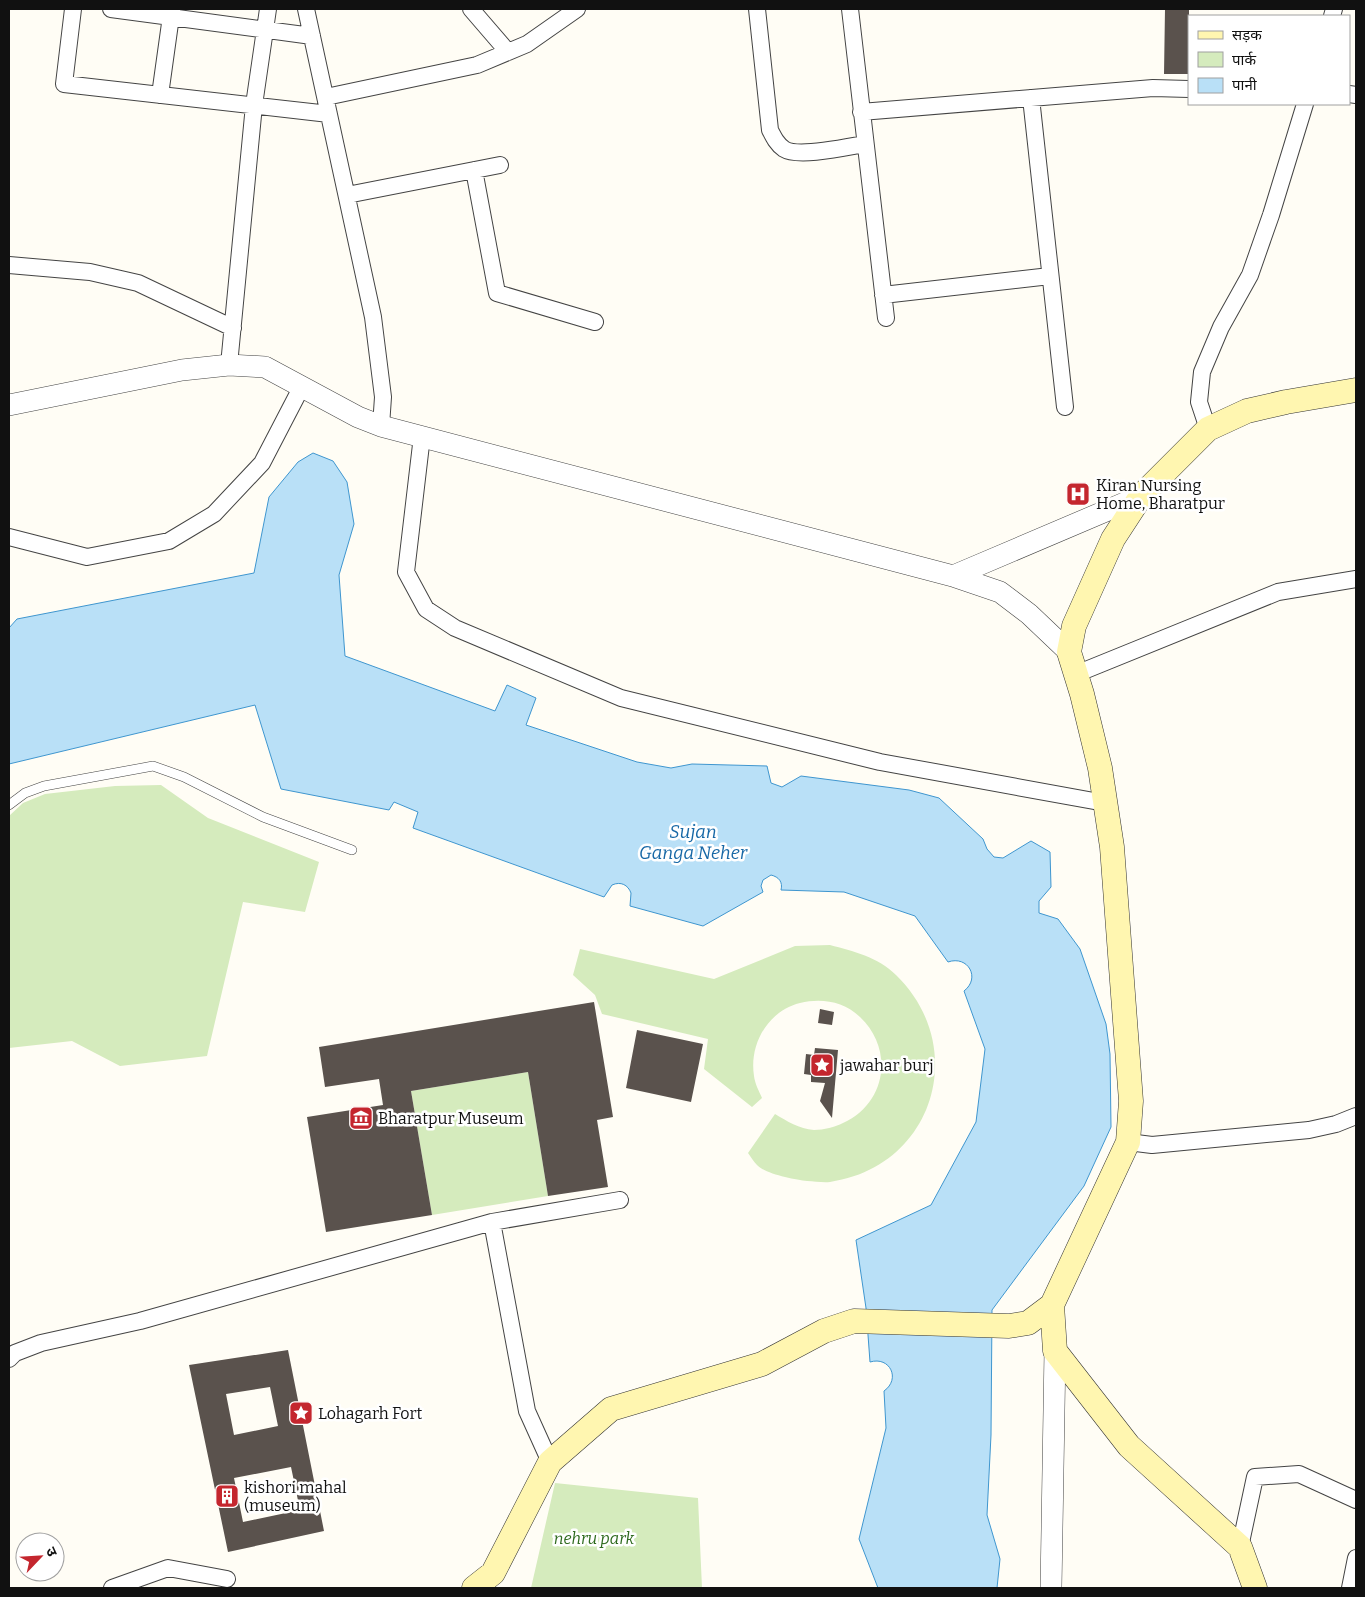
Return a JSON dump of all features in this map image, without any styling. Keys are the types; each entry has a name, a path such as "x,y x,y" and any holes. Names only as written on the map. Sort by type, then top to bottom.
{"main road":[{"path":"474,1588 492,1581 550,1462 611,1409 762,1364 824,1331 854,1321 1009,1326 1028,1323 1052,1305 1128,1142 1131,1101 1112,847 1100,768 1082,694 1072,663 1074,626 1112,539 1141,496 1208,429 1247,411 1356,390"},
{"path":"1052,1305 1055,1351 1129,1446 1240,1547 1255,1588"}],"street":[{"path":"73,9 64,84 329,114"},
{"path":"111,9 171,13 265,30 312,36"},
{"path":"230,365 254,105 268,9"},
{"path":"306,9 373,317 383,397 381,426"},
{"path":"471,9 508,52"},
{"path":"326,97 477,65 527,44 577,9"},
{"path":"756,9 770,130 776,142 785,150 797,153 865,144"},
{"path":"850,9 886,318"},
{"path":"160,95 171,13"},
{"path":"861,112 1153,88 1188,89"},
{"path":"1031,98 1065,407"},
{"path":"1208,429 1199,402 1202,372 1221,327 1250,275 1271,215 1305,105"},
{"path":"347,195 500,165"},
{"path":"474,170 497,293 594,322"},
{"path":"9,265 90,272 138,283 233,328"},
{"path":"882,295 1050,276"},
{"path":"9,405 182,370 230,365 265,367 358,417 381,426 952,576 1000,592 1030,614 1072,663 1278,592 1356,579"},
{"path":"9,537 87,557 170,541 214,514 262,463 302,386"},
{"path":"422,436 406,572 426,609 455,628 621,698 880,762 1105,803"},
{"path":"952,576 1141,496"},
{"path":"1128,1142 1152,1145 1309,1130 1336,1124 1356,1116"},
{"path":"11,1353 41,1343 140,1321 492,1222 620,1200"},
{"path":"492,1222 526,1411 550,1462"},
{"path":"1051,1588 1055,1351"},
{"path":"1240,1547 1255,1477 1299,1474 1356,1500"},
{"path":"1350,1588 1356,1558"},
{"path":"112,1588 168,1568 227,1579"}],"lane":[{"path":"9,805 25,793 44,786 153,766 184,777 263,817 352,850"}],"green space":[{"path":"161,785 208,818 319,862 305,912 243,902 207,1056 120,1066 72,1041 9,1048 9,816 23,803 45,794 115,786"},
{"path":"830,945 873,959 896,975 919,1004 932,1036 935,1068 930,1100 916,1129 895,1153 866,1172 830,1182 802,1180 773,1174 757,1165 748,1153 775,1114 803,1128 822,1129 843,1123 858,1114 869,1102 877,1089 881,1075 881,1059 878,1044 871,1030 860,1017 846,1007 824,1001 800,1003 779,1013 763,1030 758,1041 753,1064 756,1085 762,1098 752,1107 704,1069 708,1039 602,1014 595,995 573,975 580,949 714,979 795,946"},
{"path":"528,1072 548,1196 432,1215 411,1091"},
{"name":"nehru park","path":"555,1483 698,1498 702,1588 531,1588"}],"water":[{"name":"Sujan Ganga Neher","path":"313,453 333,461 347,482 354,524 339,575 345,656 495,711 507,685 536,698 526,725 637,762 671,768 692,764 767,766 771,783 782,787 801,776 909,790 939,798 983,839 987,849 994,857 1003,858 1031,841 1050,852 1051,887 1039,901 1039,913 1058,919 1080,949 1106,1024 1110,1054 1111,1127 1084,1186 992,1310 991,1435 987,1515 1000,1559 997,1588 878,1588 859,1539 886,1428 884,1391 892,1381 892,1375 888,1365 883,1362 870,1362 866,1308 856,1240 931,1205 976,1122 985,1049 964,991 969,986 971,980 972,974 970,969 961,962 948,962 915,916 844,892 781,890 780,880 771,875 763,880 761,886 763,892 703,926 630,906 631,893 624,884 612,885 604,897 413,828 418,812 394,802 389,810 281,789 255,705 9,764 9,628 17,619 254,573 269,497 298,462"}],"building":[{"path":"1165,9 1189,9 1188,74 1164,74"},
{"path":"1067,487 1085,488 1084,502 1067,500"},
{"name":"Bharatpur Museum","path":"594,1002 613,1117 597,1120 608,1187 548,1196 528,1072 411,1091 432,1215 326,1232 307,1117 383,1105 379,1079 325,1087 319,1047"},
{"path":"820,1009 834,1012 832,1025 818,1023"},
{"path":"637,1030 703,1044 691,1102 626,1088"},
{"path":"815,1048 838,1050 832,1118 820,1101 825,1083 811,1082 811,1075 804,1074 806,1054 814,1055"},
{"path":"288,1350 324,1531 228,1552 189,1365","holes":["270,1387 278,1426 234,1435 226,1394","291,1467 300,1510 243,1522 234,1478"]}],"place":[{"name":"Kiran Nursing Home, Bharatpur","path":"1078,494"},
{"name":"jawahar burj","path":"822,1065"},
{"name":"Bharatpur Museum","path":"361,1118"},
{"name":"Lohagarh Fort","path":"301,1413"},
{"name":"kishori mahal (museum)","path":"227,1496"}]}
